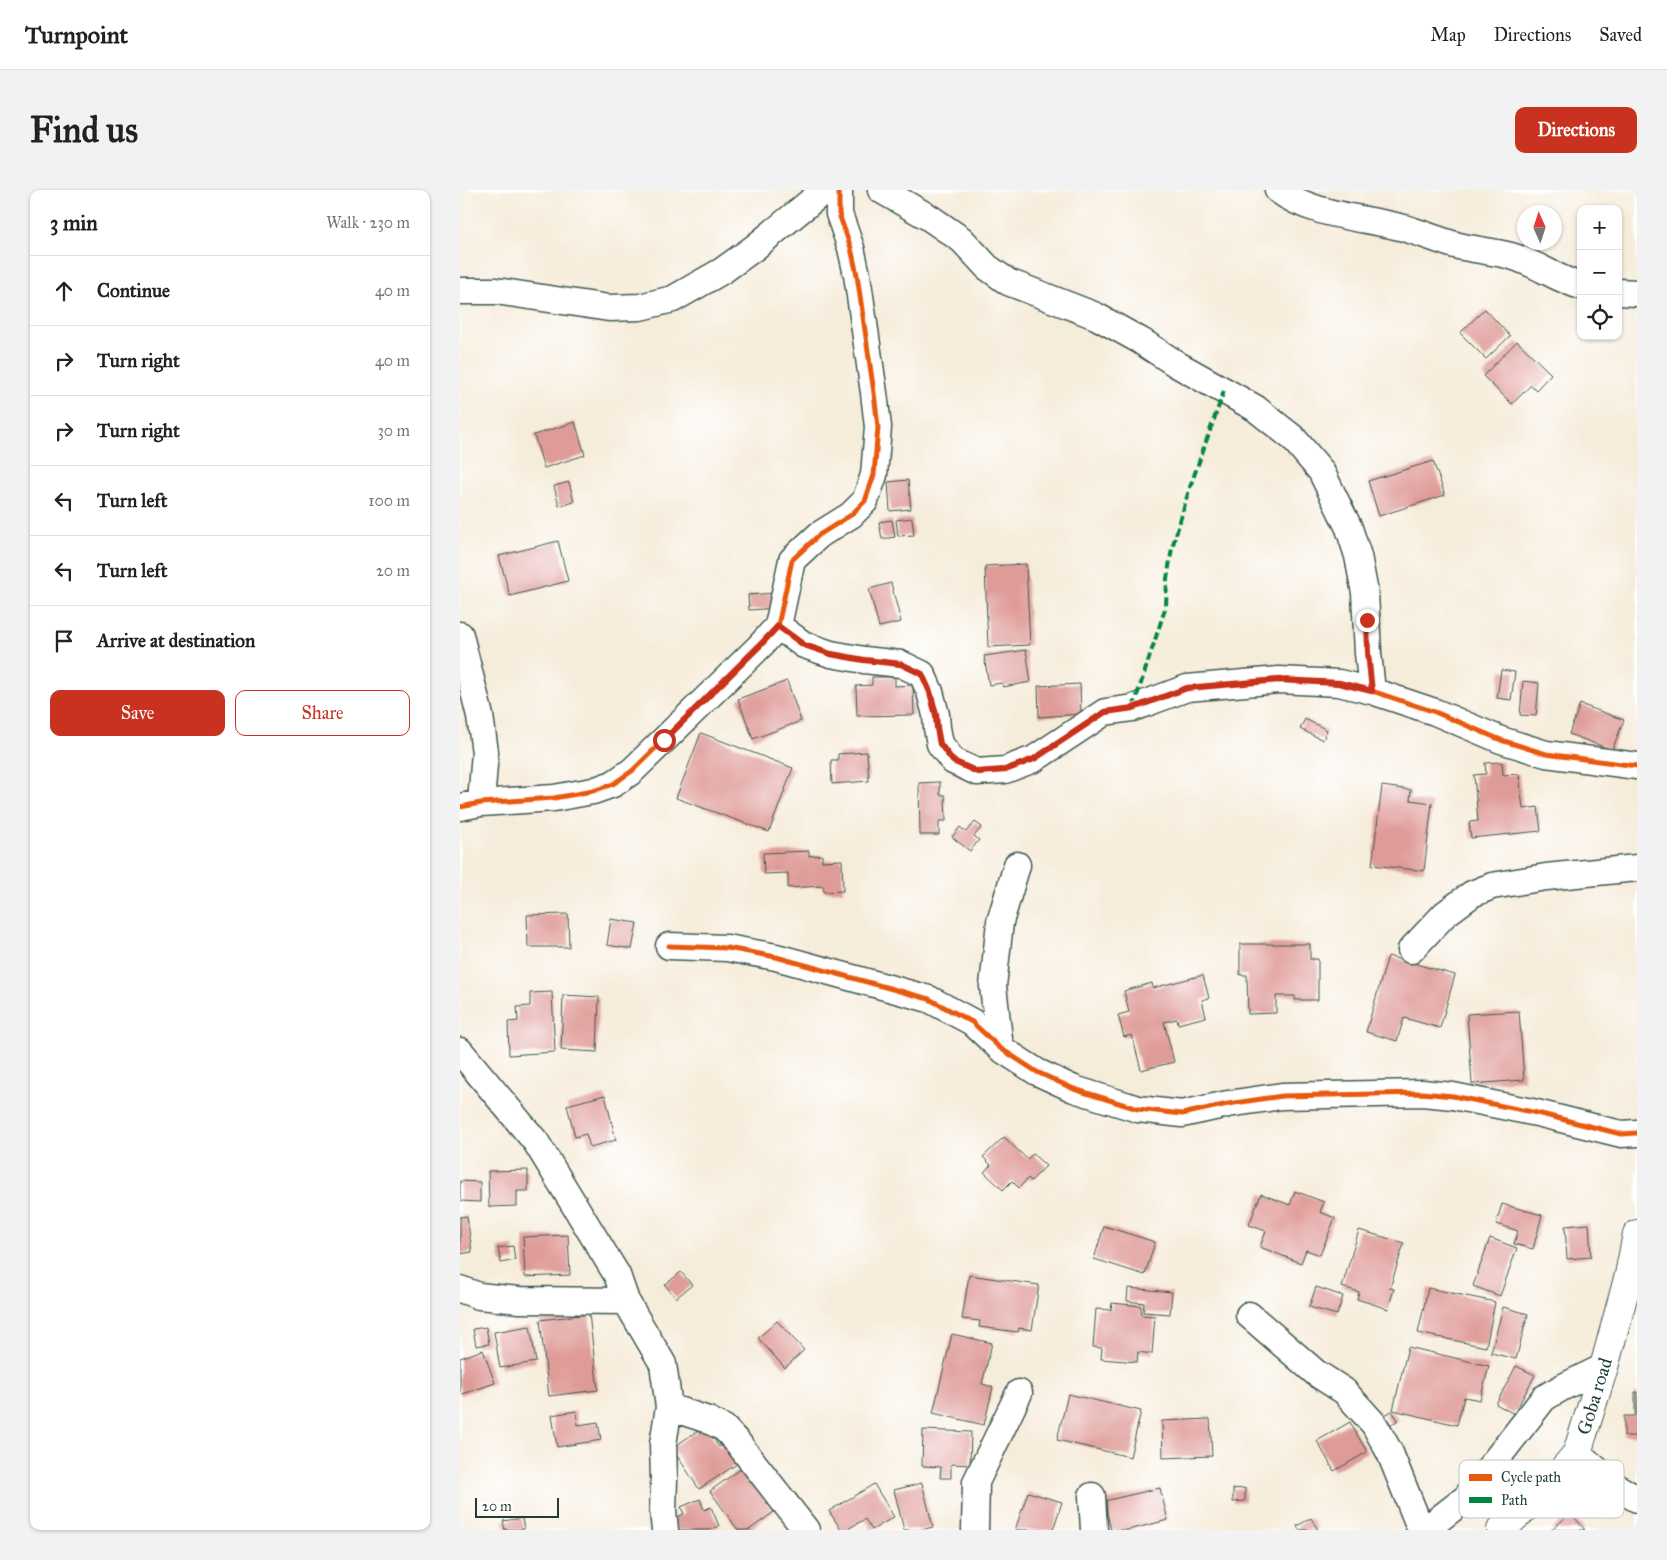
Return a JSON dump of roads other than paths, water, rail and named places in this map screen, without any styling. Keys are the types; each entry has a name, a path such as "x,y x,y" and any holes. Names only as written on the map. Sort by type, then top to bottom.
{"street":[{"path":"460,291 496,291 609,308 640,307 673,299 695,288 730,265 825,190"},
{"path":"460,635 480,716 485,752 471,805 570,796 613,784 632,771 778,626 792,560 819,535 851,515 864,501 874,475 878,427 874,393 857,275 851,248 839,214 839,190"},
{"path":"881,190 930,218 962,240 986,267 1008,282 1096,316 1255,408 1294,438 1321,471 1349,528 1358,556 1365,592 1372,691"},
{"path":"1278,190 1288,198 1338,215 1404,228 1454,245 1510,256 1536,265 1577,285"},
{"path":"1622,292 1637,292"},
{"path":"778,626 804,645 831,654 901,664 922,674 930,692 936,715 940,744 953,761 978,772 1005,770 1034,759 1105,712 1133,708 1187,688 1279,680 1339,683 1372,691 1435,712 1501,740 1546,754 1637,766"},
{"path":"1000,1048 993,986 1000,922 1017,865"},
{"path":"1411,950 1445,914 1472,894 1492,886 1546,876 1637,868"},
{"path":"669,946 728,948 776,957 929,999 972,1022 1000,1048 1037,1072 1074,1089 1138,1109 1182,1114 1228,1104 1282,1096 1422,1092 1537,1113 1622,1134 1637,1133"},
{"path":"460,1051 536,1142 617,1274 626,1301 664,1364 669,1407 663,1444 663,1511 665,1530"},
{"name":"Goba road","path":"1571,1460 1577,1453 1633,1279 1637,1234"},
{"path":"460,1289 479,1296 519,1300 626,1301"},
{"path":"1249,1315 1316,1373 1344,1391 1374,1424 1390,1453 1423,1530 1459,1503"},
{"path":"1496,1460 1544,1398 1604,1367"},
{"path":"975,1530 976,1482 1019,1393"},
{"path":"669,1407 708,1420 724,1428 738,1443 806,1530"},
{"path":"1577,1453 1585,1460"},
{"path":"1624,1491 1637,1499"},
{"path":"1092,1496 1094,1530"},
{"name":"Goba road","path":"1501,1530 1514,1518"}]}
